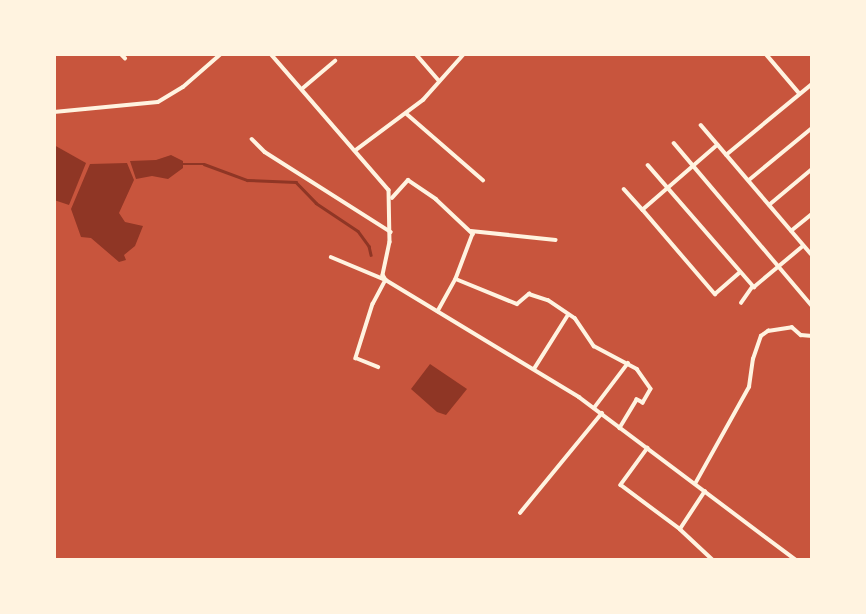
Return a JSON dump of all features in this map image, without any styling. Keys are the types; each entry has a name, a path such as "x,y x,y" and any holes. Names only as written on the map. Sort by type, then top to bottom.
{"street":[{"path":"54,112 158,102 183,87 221,54"},
{"path":"416,54 439,80"},
{"path":"356,150 407,114 464,54"},
{"path":"766,54 800,94"},
{"path":"272,55 389,190 391,232 383,275 386,280"},
{"path":"303,88 335,61"},
{"path":"726,155 812,84"},
{"path":"407,114 483,180"},
{"path":"701,125 812,255"},
{"path":"748,180 812,128"},
{"path":"252,139 265,152 391,232"},
{"path":"674,143 812,306"},
{"path":"643,210 718,145"},
{"path":"648,165 739,273 754,287"},
{"path":"769,205 812,169"},
{"path":"391,200 408,180 436,199 473,234 456,279 438,311"},
{"path":"625,189 715,294 739,273"},
{"path":"791,231 812,214"},
{"path":"471,231 556,240"},
{"path":"741,303 754,287 803,246"},
{"path":"331,257 386,280 594,408 796,560"},
{"path":"456,279 517,304 526,294 541,297 583,328 594,346 637,369 651,389 643,403 637,400 620,428"},
{"path":"378,367 356,358 373,304 386,280"},
{"path":"534,369 568,315"},
{"path":"695,484 749,387 753,359 761,336 768,331 792,327 801,335 812,336"},
{"path":"594,408 628,363"},
{"path":"520,513 602,414"},
{"path":"648,448 621,485 680,529 713,560"},
{"path":"680,529 705,491"}],"shaded area":[{"path":"54,145 86,163 69,205 54,200"},
{"path":"171,155 183,161 183,168 168,179 152,176 136,179 130,161 156,160"},
{"path":"127,163 134,180 119,213 125,222 143,226 135,246 124,255 126,260 119,262 91,238 81,237 71,209 90,164"},
{"path":"430,364 467,389 446,415 437,412 411,389"}],"waterway":[{"path":"183,164 204,164 247,180 296,182 316,203 358,231 369,246 371,255"}]}
